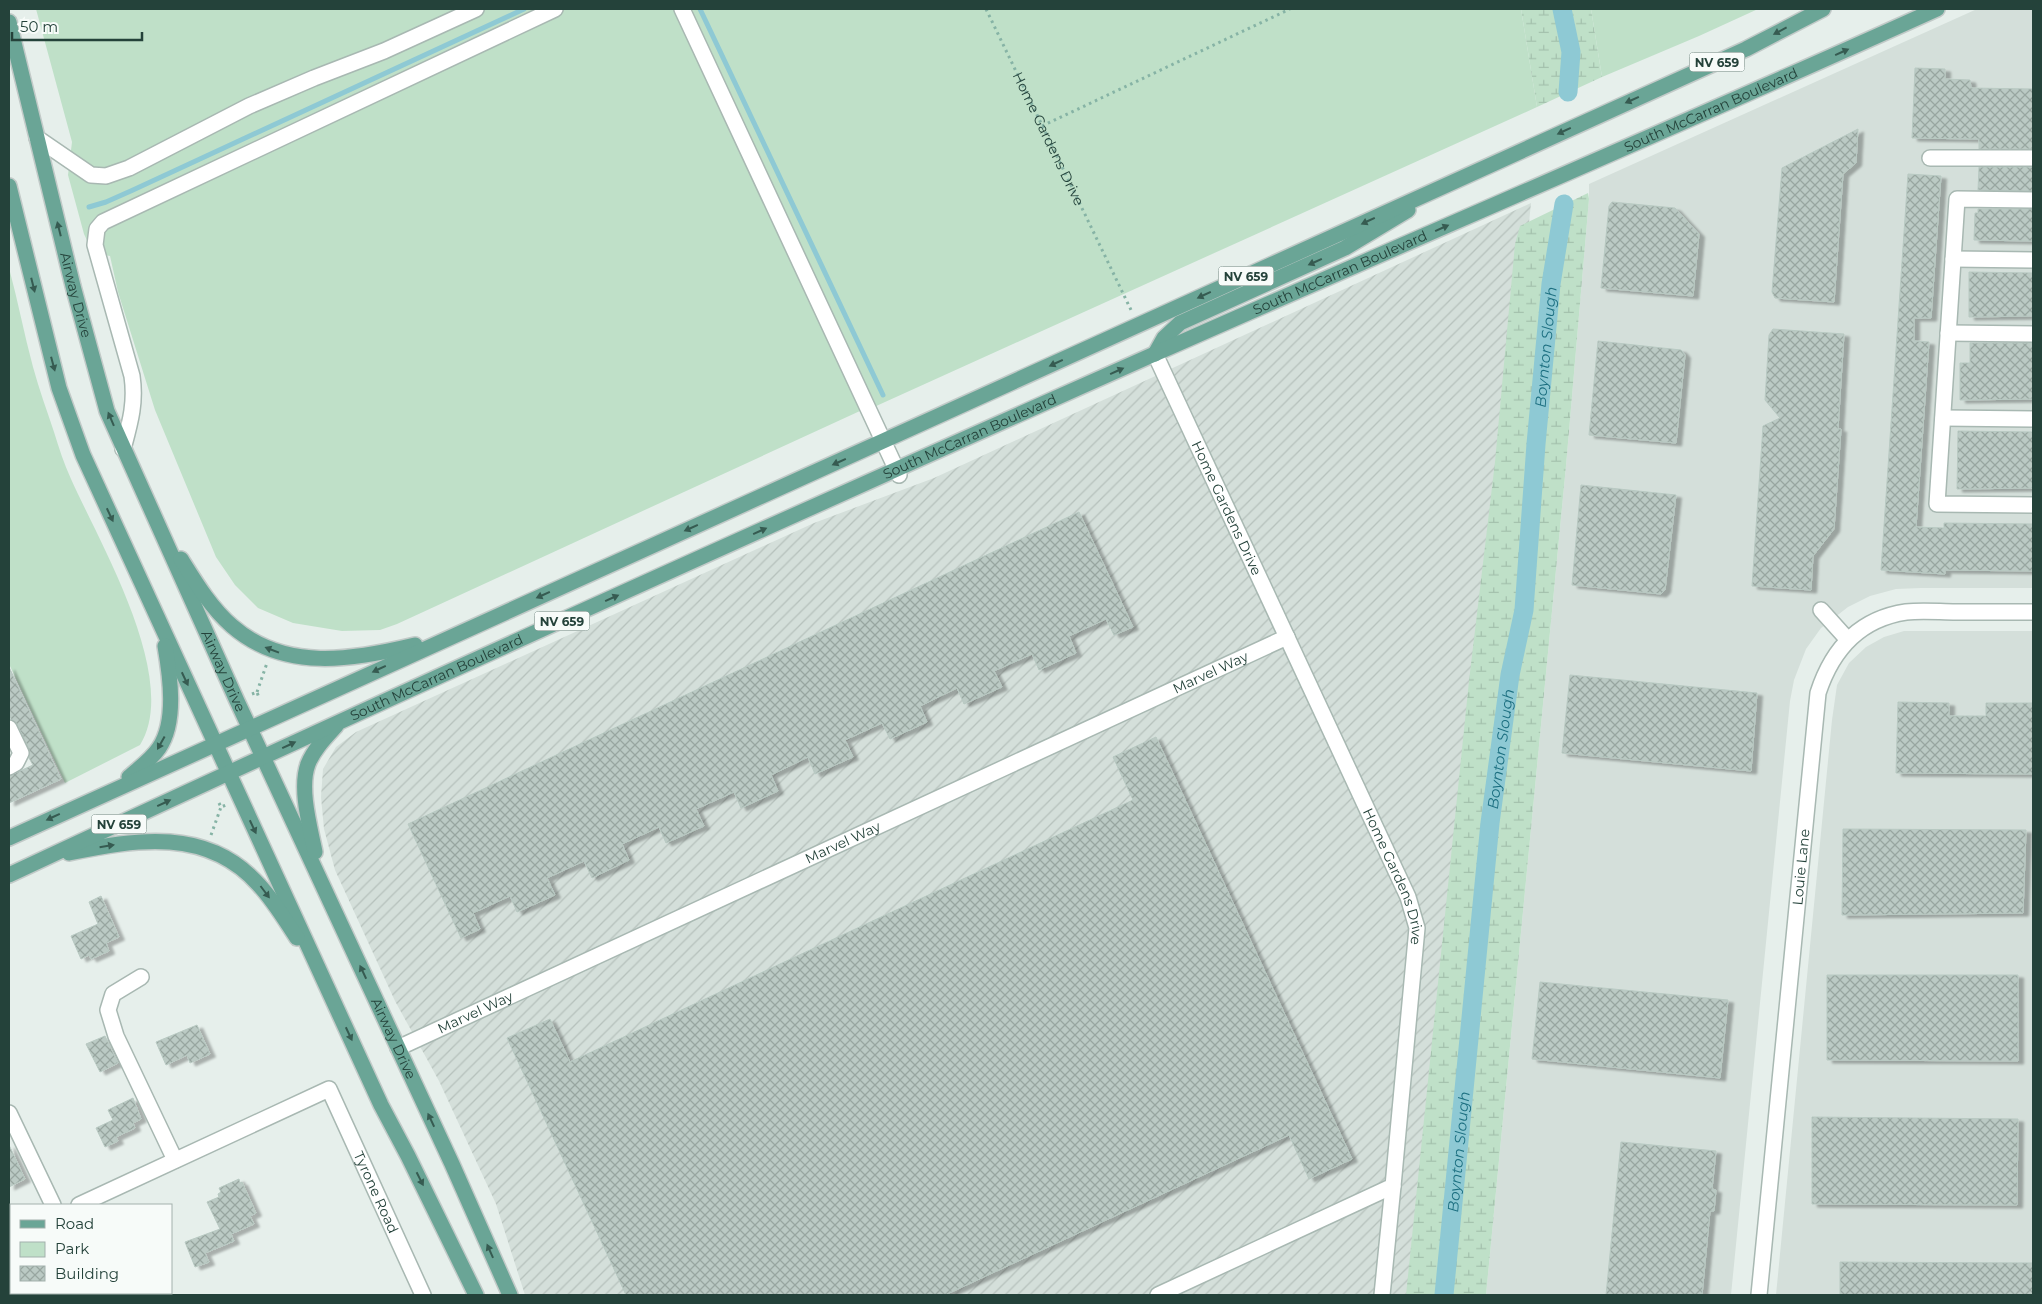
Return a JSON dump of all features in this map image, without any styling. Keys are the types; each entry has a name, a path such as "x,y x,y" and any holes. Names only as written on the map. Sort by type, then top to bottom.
{"main road":[{"name":"NV 659","path":"9,838 1746,49 1823,9"},
{"name":"South McCarran Boulevard","path":"9,875 339,722 898,472 1155,354 1733,101 1937,9"},
{"name":"Airway Drive","path":"9,22 107,411 153,516 510,1295"},
{"path":"9,186 49,351 70,424 161,627 381,1105 413,1164 476,1295"},
{"path":"1155,354 1164,338 1180,323 1345,248 1390,222 1431,192"},
{"path":"153,516 216,610 232,626 251,640 272,651 320,660 348,658 376,654 446,638"},
{"path":"114,789 153,756 166,734 170,718 170,683 161,627"},
{"path":"320,878 305,799 306,777 308,765 313,755 339,722"},
{"path":"42,859 105,846 162,840 184,842 205,848 225,857 242,868 259,884 321,975"}],"street":[{"path":"37,138 91,175 106,176 129,168 249,106 384,51 476,9"},
{"path":"123,449 135,393 95,245 97,229 103,222 555,9"},
{"path":"682,9 898,472"},
{"path":"1930,158 2033,158"},
{"path":"2033,200 1957,199 1937,504 2033,505"},
{"path":"1953,259 2033,260"},
{"path":"1948,333 2033,334"},
{"name":"Home Gardens Drive","path":"1155,354 1415,915 1416,940 1382,1295"},
{"path":"1943,418 2033,419"},
{"path":"1821,610 1848,640"},
{"name":"Louie Lane","path":"1759,1295 1818,693 1825,673 1835,655 1848,640 1867,626 1886,617 1906,612 2033,612"},
{"name":"Marvel Way","path":"398,1048 1287,637"},
{"path":"9,728 21,753 16,763 9,767"},
{"path":"80,1204 175,1160 116,1036 108,1010 113,994 141,977"},
{"name":"Tyrone Road","path":"175,1160 329,1089 423,1295"},
{"path":"9,1113 53,1204"},
{"path":"1158,1295 1393,1186"}],"path":[{"name":"Home Gardens Drive","path":"986,9 1123,295"},
{"path":"1042,126 1290,9"},
{"path":"259,698 257,692 270,656"},
{"path":"252,694 257,692"},
{"path":"209,840 221,807 219,803"},
{"path":"221,807 226,805"}],"shaded area":[{"path":"1977,9 2033,9 2033,588 1896,589 1870,596 1848,607 1821,628 1806,649 1794,680 1790,701 1731,1295 1486,1295 1566,466 1589,184"},
{"path":"1531,203 1421,1295 525,1295 496,1204 439,1081 395,1001 335,870 324,829 321,797 323,769 336,747 356,732 814,523 934,478"},
{"path":"1904,631 2033,631 2033,1295 1776,1295 1837,685 1849,663 1866,647 1884,637"}],"green space":[{"path":"36,9 1521,9 1537,107 874,407 873,405 397,624 380,630 342,631 293,623 258,608 235,585 216,557 155,410 118,292 110,256 93,253 84,234 68,175 72,142"},
{"path":"1521,9 1591,9 1602,77 1537,107"},
{"path":"1591,9 1758,9 1602,77"},
{"path":"1588,193 1566,466 1486,1295 1406,1295 1469,681 1495,462 1515,244 1520,226"},
{"path":"9,268 40,392 68,473 116,573 131,611 144,648 150,684 150,717 140,745 65,783 9,664"}],"building":[{"path":"1915,68 1945,69 1945,79 1970,80 1971,88 2033,89 2033,149 1979,149 1979,139 1912,138"},
{"path":"1858,129 1856,163 1843,174 1834,302 1775,298 1772,292 1782,168"},
{"path":"1979,167 2033,167 2033,191 1978,190"},
{"path":"1908,174 1941,176 1931,318 1914,318 1914,341 1929,342 1916,527 1944,528 1944,523 2033,524 2033,571 1945,570 1945,574 1881,570"},
{"path":"1612,202 1675,208 1699,234 1693,296 1601,288 1609,206"},
{"path":"1978,209 2033,209 2033,241 1974,240 1975,213 1978,213"},
{"path":"1969,272 2033,273 2033,316 1969,317"},
{"path":"1773,329 1844,334 1838,429 1841,429 1834,529 1813,556 1811,590 1752,586 1763,426 1780,418 1765,400 1769,335"},
{"path":"1598,341 1681,350 1685,355 1676,443 1589,435"},
{"path":"1970,343 2033,343 2033,399 1960,400 1960,363 1970,363"},
{"path":"1958,431 2033,432 2033,488 1957,489"},
{"path":"1581,485 1676,495 1665,590 1661,594 1572,585"},
{"path":"1079,512 1133,627 1114,635 1106,619 1069,636 1076,653 1039,670 1032,654 994,671 1002,687 964,704 957,688 920,706 927,722 890,739 882,723 845,740 853,757 815,774 808,757 771,775 778,791 741,808 734,792 696,809 704,826 666,843 659,827 622,844 629,860 592,878 584,861 547,878 555,895 517,912 510,896 473,913 480,929 461,938 408,824"},
{"path":"9,667 61,779 9,803 9,776 33,765 29,758 29,749 17,724 11,719 9,714"},
{"path":"1570,675 1757,693 1751,771 1562,753"},
{"path":"1898,702 1949,703 1949,716 1986,716 1986,703 2033,703 2033,774 1896,773"},
{"path":"1156,737 1352,1159 1309,1179 1289,1135 945,1295 626,1295 507,1038 550,1019 570,1062 1133,800 1113,757"},
{"path":"1843,829 2026,830 2023,913 1842,915"},
{"path":"101,896 119,937 106,943 109,951 91,959 89,955 81,959 71,936 98,924 89,902"},
{"path":"1827,975 2018,975 2018,1061 1827,1060"},
{"path":"1540,982 1728,1000 1720,1078 1532,1059"},
{"path":"197,1025 210,1054 190,1063 187,1055 166,1065 156,1042"},
{"path":"105,1036 118,1063 100,1072 86,1044"},
{"path":"133,1098 141,1119 133,1123 135,1128 116,1137 118,1141 105,1147 96,1128 113,1120 108,1110"},
{"path":"1812,1117 2018,1119 2017,1205 1812,1204"},
{"path":"1621,1142 1716,1151 1712,1189 1716,1190 1714,1211 1710,1211 1702,1295 1606,1295"},
{"path":"9,1145 25,1179 9,1187"},
{"path":"239,1179 256,1213 250,1216 254,1224 231,1234 234,1241 205,1253 209,1262 195,1267 185,1242 220,1229 207,1202 219,1197 218,1194 221,1192 219,1188"},
{"path":"1840,1262 2033,1263 2033,1295 1840,1295"}],"waterway":[{"path":"89,207 133,190 524,9"},
{"path":"700,9 883,395"},
{"name":"Boynton Slough","path":"1562,9 1571,52 1568,92"},
{"name":"Boynton Slough","path":"1444,1295 1490,823 1510,675 1524,610 1536,444 1551,284 1564,204"}]}
